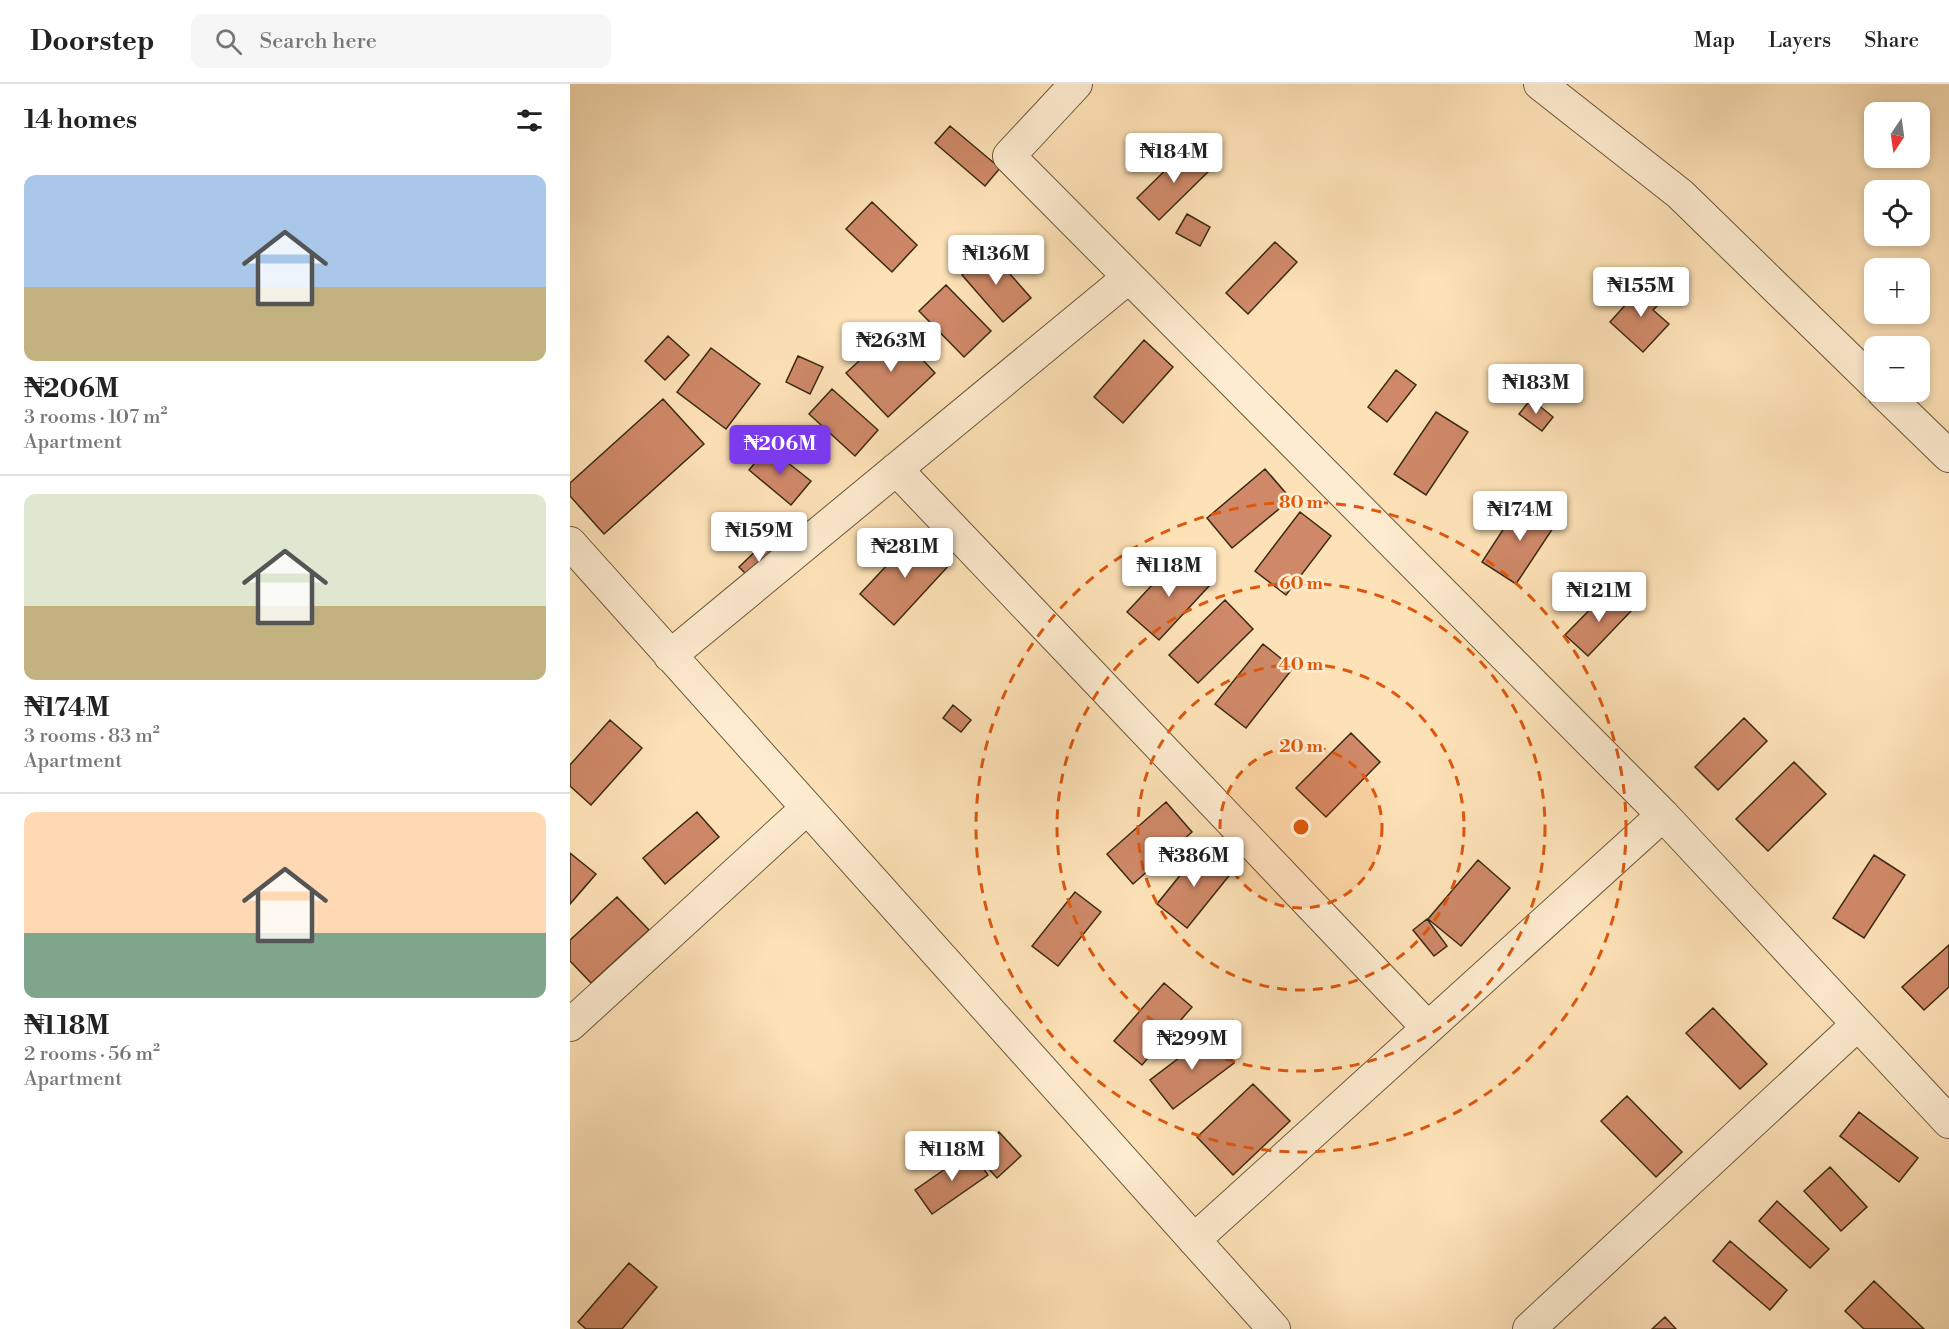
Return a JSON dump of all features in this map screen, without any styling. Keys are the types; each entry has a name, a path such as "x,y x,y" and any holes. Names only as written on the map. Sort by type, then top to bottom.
{"street":[{"path":"1076,84 1009,156 1663,815 1949,1122"},
{"path":"1540,84 1680,194 1864,373"},
{"path":"670,656 1129,277"},
{"path":"1893,402 1949,456"},
{"path":"896,469 1428,1028"},
{"path":"570,543 806,809 1275,1329"},
{"path":"570,1025 806,809"},
{"path":"1194,1240 1663,815"},
{"path":"1544,1324 1857,1024"}],"building":[{"path":"950,126 1000,168 985,186 935,143"},
{"path":"1188,148 1210,170 1159,220 1137,198"},
{"path":"872,202 917,245 892,272 846,229"},
{"path":"1187,214 1210,227 1200,246 1176,233"},
{"path":"1275,242 1297,262 1248,314 1226,293"},
{"path":"989,250 1031,298 1003,322 962,275"},
{"path":"1647,281 1665,298 1653,310 1669,324 1643,352 1610,322"},
{"path":"946,285 991,331 964,357 919,311"},
{"path":"894,329 935,373 888,417 846,373"},
{"path":"668,336 689,355 665,380 645,361"},
{"path":"1144,340 1173,367 1123,423 1094,397"},
{"path":"711,348 760,384 726,429 677,392"},
{"path":"798,356 823,367 810,394 786,382"},
{"path":"1396,370 1416,385 1387,422 1368,407"},
{"path":"832,389 878,430 855,456 809,414"},
{"path":"663,399 704,444 604,534 570,496 570,483"},
{"path":"1531,399 1553,417 1542,431 1519,414"},
{"path":"1436,412 1468,432 1426,495 1394,474"},
{"path":"768,447 811,481 791,505 749,470"},
{"path":"1265,469 1291,499 1232,548 1207,518"},
{"path":"1523,499 1557,522 1516,584 1482,562"},
{"path":"1300,512 1331,536 1286,595 1255,571"},
{"path":"917,533 951,563 894,625 860,594"},
{"path":"763,544 779,560 755,583 739,567"},
{"path":"1179,556 1210,585 1159,640 1127,612"},
{"path":"1610,589 1632,610 1588,656 1565,635"},
{"path":"1225,600 1253,629 1198,683 1169,655"},
{"path":"1263,644 1293,668 1246,728 1215,704"},
{"path":"953,705 971,720 961,732 943,718"},
{"path":"1744,718 1767,741 1718,790 1695,767"},
{"path":"610,720 642,748 591,805 570,786 570,765"},
{"path":"1351,733 1380,762 1326,817 1296,788"},
{"path":"1794,762 1826,794 1768,851 1736,819"},
{"path":"1166,802 1192,832 1133,884 1107,854"},
{"path":"697,812 719,837 665,884 643,858"},
{"path":"1202,848 1232,872 1187,928 1157,904"},
{"path":"570,853 596,874 570,904"},
{"path":"1874,855 1905,875 1864,938 1833,918"},
{"path":"1478,860 1510,888 1461,946 1428,919"},
{"path":"1075,892 1101,912 1058,966 1032,946"},
{"path":"617,897 649,930 591,983 570,961 570,940"},
{"path":"1427,919 1447,946 1434,956 1413,930"},
{"path":"1949,945 1949,987 1924,1010 1902,987"},
{"path":"1164,983 1192,1007 1142,1065 1114,1041"},
{"path":"1713,1008 1767,1064 1740,1089 1686,1033"},
{"path":"1212,1033 1234,1063 1173,1109 1150,1080"},
{"path":"1253,1084 1290,1121 1233,1175 1197,1137"},
{"path":"1627,1096 1682,1152 1656,1177 1601,1121"},
{"path":"1859,1112 1918,1158 1899,1182 1840,1136"},
{"path":"999,1132 1021,1156 997,1178 975,1154"},
{"path":"971,1151 988,1175 932,1214 915,1190"},
{"path":"1830,1167 1867,1207 1841,1231 1804,1191"},
{"path":"1777,1201 1829,1249 1810,1268 1759,1221"},
{"path":"1730,1241 1787,1290 1770,1310 1713,1261"},
{"path":"629,1263 657,1287 622,1329 586,1329 578,1322"},
{"path":"1874,1281 1924,1329 1864,1329 1845,1311"},
{"path":"1665,1317 1676,1329 1652,1329"}]}
